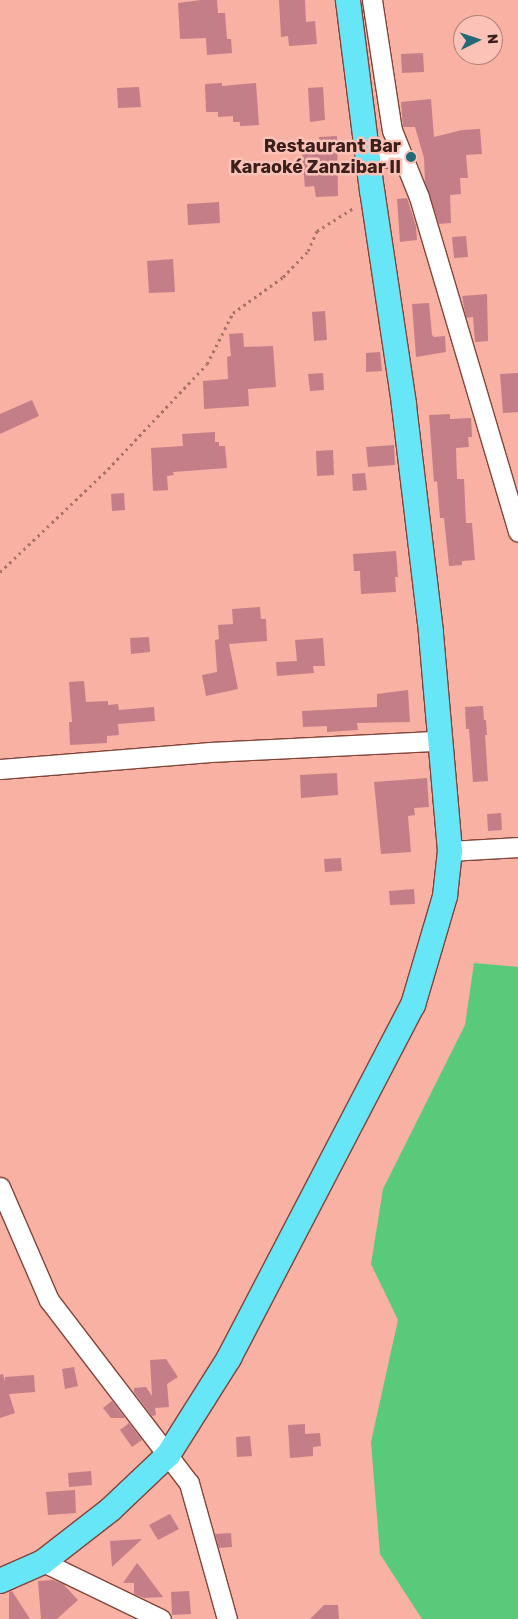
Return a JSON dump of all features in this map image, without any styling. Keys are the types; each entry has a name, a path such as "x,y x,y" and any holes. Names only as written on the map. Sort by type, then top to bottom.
{"main road":[{"path":"0,1581 43,1562 111,1509 168,1455 229,1358 413,1005 445,896 450,851 431,632 406,423 372,191 348,0"}],"street":[{"path":"362,112 367,97 372,0"},
{"path":"372,0 392,127 419,197 518,532"},
{"path":"368,158 403,157"},
{"path":"0,769 229,751 439,741"},
{"path":"450,851 518,847"},
{"path":"0,1187 49,1300 186,1477 191,1488 227,1619"},
{"path":"43,1562 161,1619"}],"path":[{"path":"0,572 108,469 207,364 233,313 283,277 308,251 317,231 359,204 372,191"}],"shaded area":[{"path":"474,963 518,967 518,1619 422,1619 380,1554 371,1442 398,1320 371,1264 383,1189 465,1025"}],"building":[{"path":"217,0 218,13 225,13 227,39 231,39 232,53 207,55 206,38 180,39 178,3"},
{"path":"279,0 305,0 306,22 315,21 317,44 289,46 288,36 281,37"},
{"path":"423,53 424,72 402,73 401,54"},
{"path":"222,83 222,86 256,83 259,125 240,126 240,122 233,122 233,116 218,117 218,112 206,112 205,84"},
{"path":"139,87 141,107 118,108 117,88"},
{"path":"323,87 325,120 310,122 308,88"},
{"path":"431,99 434,137 462,130 480,129 482,154 466,155 468,178 460,178 461,194 450,195 451,223 439,224 425,182 424,158 415,127 403,127 401,102"},
{"path":"337,136 338,196 316,197 314,186 305,187 302,154 321,154 319,137"},
{"path":"407,198 416,226 417,240 400,242 397,199"},
{"path":"219,202 220,223 188,225 187,204"},
{"path":"466,236 468,257 454,258 452,237"},
{"path":"173,259 175,292 149,293 147,261"},
{"path":"487,294 488,341 475,342 473,317 466,318 462,296"},
{"path":"429,303 432,335 434,337 445,336 446,352 416,357 412,304"},
{"path":"325,311 327,340 314,341 312,312"},
{"path":"243,333 244,347 273,346 276,387 248,389 249,406 204,409 203,381 228,379 227,357 231,356 229,334"},
{"path":"380,352 382,371 366,372 366,353"},
{"path":"323,373 324,390 310,391 308,374"},
{"path":"518,373 518,412 503,413 500,374"},
{"path":"32,400 39,416 0,434 0,414"},
{"path":"450,414 450,419 471,418 472,437 468,437 469,447 456,448 457,479 464,479 466,523 472,523 475,560 462,561 462,565 449,566 444,518 440,518 437,481 434,482 429,415"},
{"path":"215,432 215,442 219,442 219,446 225,446 227,468 173,472 174,475 167,476 168,490 153,491 151,448 183,446 182,434"},
{"path":"394,445 395,465 368,467 366,447"},
{"path":"333,450 334,475 317,476 316,451"},
{"path":"365,473 367,490 353,491 352,474"},
{"path":"124,493 125,510 112,511 111,494"},
{"path":"396,551 398,577 395,577 396,592 361,594 360,571 354,571 353,554"},
{"path":"260,607 261,619 266,619 267,641 229,644 238,689 206,696 202,675 217,672 215,640 219,639 218,625 233,624 232,609"},
{"path":"149,637 150,652 131,654 130,638"},
{"path":"323,638 325,666 313,666 314,673 277,676 276,662 297,661 295,640"},
{"path":"84,681 86,702 108,701 108,705 118,704 119,710 154,707 155,721 118,724 119,735 107,736 107,743 70,745 69,722 72,722 69,682"},
{"path":"408,690 410,722 357,723 358,730 327,732 327,726 303,727 302,711 377,707 377,694"},
{"path":"483,706 487,735 485,735 488,781 473,782 469,729 466,729 465,707"},
{"path":"337,773 338,795 301,798 300,775"},
{"path":"427,778 429,807 414,808 415,815 408,816 411,852 381,854 374,782"},
{"path":"501,813 502,830 488,831 487,814"},
{"path":"341,858 342,871 325,872 324,859"},
{"path":"414,889 415,904 390,905 389,891"},
{"path":"166,1359 178,1377 167,1384 169,1407 155,1408 156,1415 152,1416 134,1392 134,1388 146,1387 152,1396 150,1360"},
{"path":"74,1367 78,1386 65,1389 62,1369"},
{"path":"3,1374 5,1382 5,1377 34,1375 35,1392 9,1394 15,1413 0,1418 0,1375"},
{"path":"112,1401 125,1418 111,1418 103,1408"},
{"path":"129,1423 142,1440 132,1447 120,1430"},
{"path":"305,1424 305,1434 320,1433 321,1446 313,1447 313,1456 290,1458 288,1425"},
{"path":"250,1436 252,1456 237,1457 236,1437"},
{"path":"91,1471 92,1485 69,1487 68,1473"},
{"path":"75,1490 76,1513 48,1515 46,1492"},
{"path":"170,1514 179,1529 158,1540 149,1525"},
{"path":"231,1533 232,1547 219,1548 215,1534"},
{"path":"142,1539 112,1567 110,1541"},
{"path":"137,1563 163,1597 144,1598 134,1594 134,1583 123,1583"},
{"path":"53,1580 63,1584 78,1600 57,1619 41,1619 38,1581"},
{"path":"12,1591 30,1619 9,1619 9,1592"},
{"path":"189,1591 191,1614 172,1615 171,1592"},
{"path":"324,1605 338,1605 339,1619 310,1619"}],"place":[{"name":"Restaurant Bar Karaoké Zanzibar II","path":"411,157"}]}
